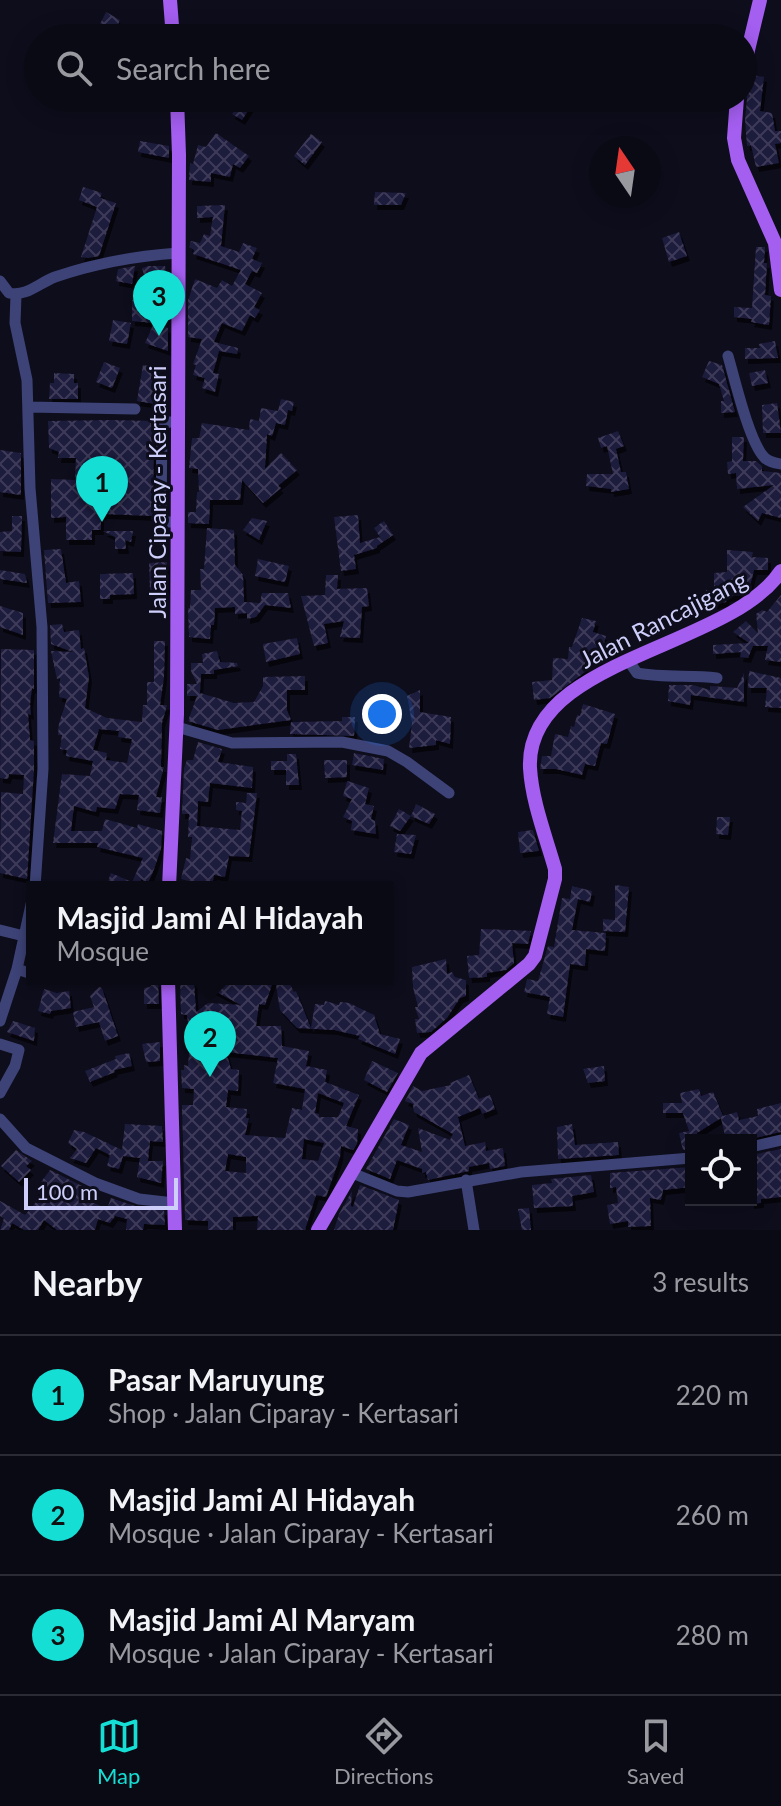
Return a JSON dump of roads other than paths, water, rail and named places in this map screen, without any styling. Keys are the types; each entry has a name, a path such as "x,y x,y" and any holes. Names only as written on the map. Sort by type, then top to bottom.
{"main road":[{"path":"170,0 172,24"},
{"path":"754,24 760,0"},
{"name":"Jalan Ciparay - Kertasari","path":"169,881 177,727 178,112"},
{"path":"736,112 734,138 738,160 775,243 781,290"},
{"name":"Jalan Rancajigang","path":"318,1230 421,1053 535,956 555,869 532,785 530,766 537,735 555,704 628,660 688,635 746,604 772,585 781,571"},
{"path":"168,985 175,1230"}],"street":[{"path":"0,281 4,289 16,295 44,281 91,265 126,257 178,253"},
{"path":"16,295 15,323 24,359 28,407 30,488 42,627 43,769 35,881"},
{"path":"728,356 762,455 781,464"},
{"path":"28,407 135,409"},
{"path":"628,660 637,673 717,678"},
{"path":"177,727 232,743 342,742 388,751 449,793"},
{"path":"0,1021 17,969 26,927"},
{"path":"0,930 24,936"},
{"path":"17,969 26,972"},
{"path":"0,1044 19,1050 15,1066 0,1093"},
{"path":"0,1119 26,1148 95,1183 139,1199 174,1203"},
{"path":"757,1146 781,1140"},
{"path":"352,1173 397,1191 408,1192 521,1172 685,1158"},
{"path":"466,1180 474,1230"}],"place":[{"name":"Masjid Jami Al Maryam","path":"159,336"},
{"name":"Pasar Maruyung","path":"102,522"},
{"name":"Masjid Jami Al Hidayah","path":"210,1077"}]}
